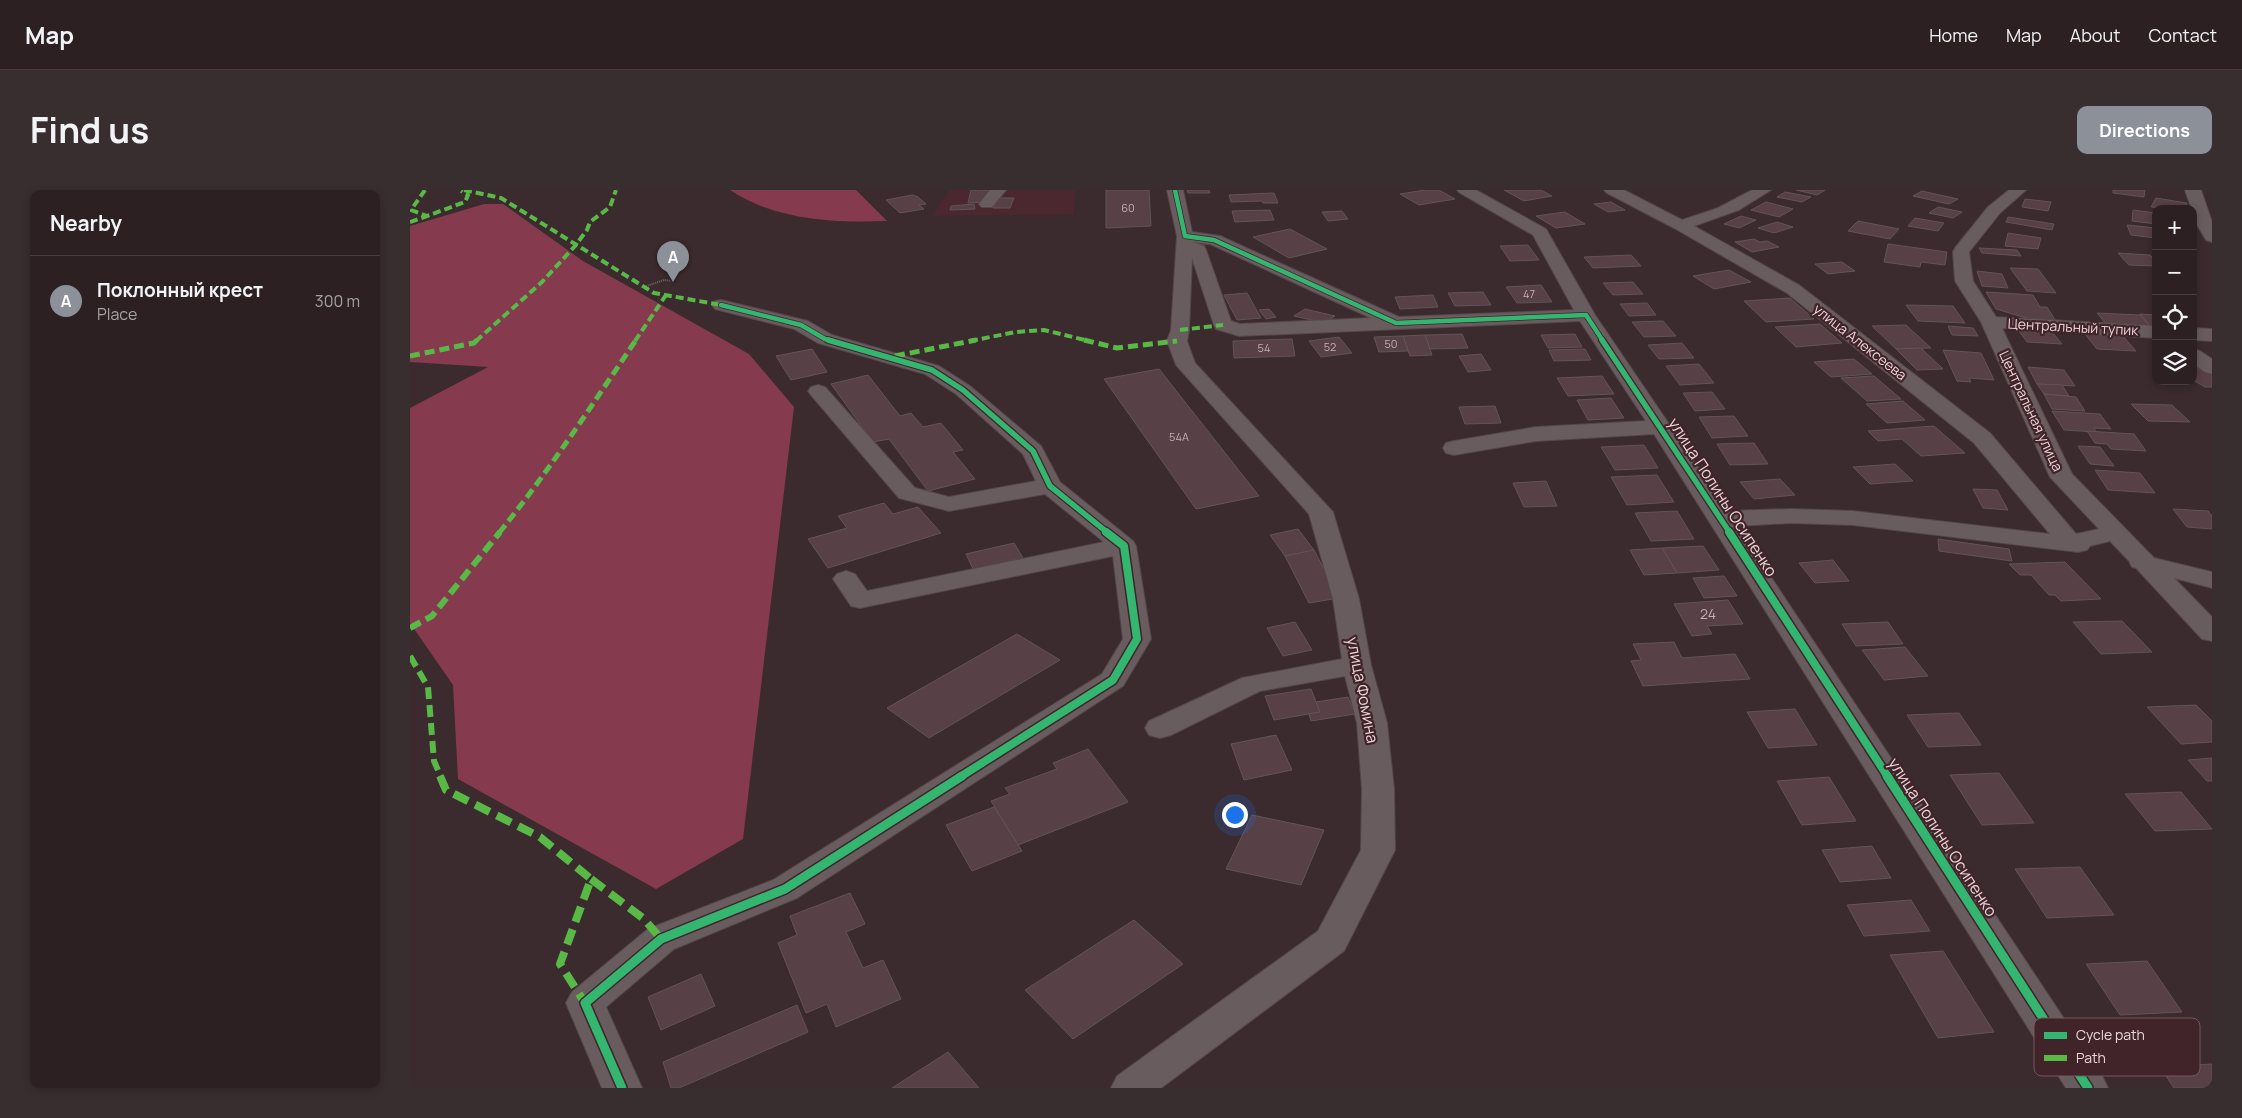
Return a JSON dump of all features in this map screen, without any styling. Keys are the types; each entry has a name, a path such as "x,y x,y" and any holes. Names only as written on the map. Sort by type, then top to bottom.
{"street":[{"path":"986,204 998,190"},
{"path":"1175,190 1186,241 1198,250 1223,324 1239,330 1586,315"},
{"name":"улица Полины Осипенко","path":"1465,190 1540,232 1586,315 1721,519 2043,1018"},
{"name":"улица Алексеева","path":"1612,190 1680,225 1793,289 1982,438 2070,543"},
{"path":"1680,225 1733,208 1763,190"},
{"name":"Центральная улица","path":"2018,190 1994,210 1962,252 1964,281 1990,322 2062,477 2212,633"},
{"path":"2193,190 2197,197 2204,226 2212,237"},
{"path":"1186,241 1214,240 1396,323"},
{"name":"улица Фомина","path":"1130,1088 1331,941 1378,850 1378,790 1372,723 1357,665 1346,599 1321,512 1186,365 1177,342 1186,241"},
{"path":"622,1088 585,1003 661,939 785,888 1113,680 1137,639 1124,546 1050,486 1033,451 963,390 932,370 825,338 801,325 721,304"},
{"name":"Центральный тупик","path":"1990,322 2152,332"},
{"path":"2197,334 2212,335"},
{"path":"2197,358 2212,368"},
{"path":"818,391 907,493 948,504 1050,486"},
{"path":"1454,448 1536,434 1661,427"},
{"path":"1721,519 1792,516 1853,518 2070,543 2212,580"},
{"path":"2070,543 2115,533"},
{"path":"846,579 860,600 1124,546"},
{"path":"2182,602 2212,584"},
{"path":"1160,728 1252,684 1357,665"},
{"name":"улица Полины Осипенко","path":"2080,1076 2088,1088"}],"path":[{"path":"644,287 664,280 671,281"}],"shaded area":[{"path":"730,190 856,190 887,221 826,220 785,214 747,200"},
{"path":"950,190 1075,190 1074,214 932,216"},
{"path":"484,204 503,204 583,261 749,354 794,407 743,839 656,889 458,779 453,685 410,623 410,408 488,367 410,362 410,226"}],"building":[{"path":"971,190 990,190 987,202 968,203"},
{"path":"1106,190 1149,190 1151,226 1106,228"},
{"path":"1187,190 1209,190 1210,193 1188,193"},
{"path":"1439,190 1455,199 1419,205 1400,194"},
{"path":"1504,190 1541,190 1552,196 1524,201"},
{"path":"1796,190 1825,190 1817,195"},
{"path":"2113,190 2145,190 2144,197 2113,193"},
{"path":"1922,191 1958,199 1949,204 1913,196"},
{"path":"1785,192 1811,197 1802,202 1777,197"},
{"path":"1274,193 1278,203 1263,203 1262,201 1231,202 1229,195"},
{"path":"912,195 918,197 926,204 919,205 924,209 900,213 886,200"},
{"path":"998,198 1014,198 1010,208 993,208"},
{"path":"2156,198 2187,203 2186,205 2152,205"},
{"path":"2025,199 2051,202 2048,211 2022,207"},
{"path":"1611,202 1625,210 1608,212 1594,204"},
{"path":"1766,202 1793,209 1779,217 1751,210"},
{"path":"974,204 975,209 950,210 951,206"},
{"path":"1938,207 1962,212 1953,218 1929,213"},
{"path":"1270,210 1274,220 1235,222 1232,211"},
{"path":"2133,210 2152,212 2152,224 2132,221"},
{"path":"1342,211 1348,219 1328,221 1322,212"},
{"path":"1565,212 1585,224 1556,228 1536,216"},
{"path":"1741,216 1756,220 1739,228 1724,224"},
{"path":"2008,217 2054,224 2052,230 2006,222"},
{"path":"1915,218 1944,223 1938,231 1908,226"},
{"path":"1858,221 1899,229 1890,239 1848,231"},
{"path":"1777,222 1793,227 1774,233 1758,228"},
{"path":"2127,225 2152,228 2152,238 2131,235"},
{"path":"1290,229 1327,249 1289,258 1253,237"},
{"path":"2008,233 2041,238 2038,249 2005,246"},
{"path":"1754,239 1760,242 1767,241 1779,247 1752,252 1735,242"},
{"path":"1888,244 1947,252 1945,265 1921,262 1920,267 1884,262"},
{"path":"1528,245 1539,260 1510,261 1500,246"},
{"path":"1979,248 2017,250 2021,256 1982,253"},
{"path":"2118,253 2150,255 2152,257 2152,266 2129,265"},
{"path":"1631,255 1641,266 1593,268 1584,257"},
{"path":"1842,262 1855,271 1828,274 1815,264"},
{"path":"2010,268 2038,269 2056,293 2027,291"},
{"path":"1729,270 1751,282 1714,289 1693,276"},
{"path":"1977,271 2002,274 2008,288 1982,286"},
{"path":"1633,282 1643,294 1613,295 1603,283"},
{"path":"1541,285 1552,302 1517,303 1506,287"},
{"path":"1483,292 1491,305 1455,306 1448,293"},
{"path":"1986,292 2033,295 2040,307 2047,307 2055,320 2026,318 1996,309"},
{"path":"1247,293 1261,318 1237,320 1224,295"},
{"path":"1433,295 1438,307 1400,309 1395,297"},
{"path":"1790,298 1814,319 1766,322 1744,301"},
{"path":"1647,303 1656,315 1629,316 1620,304"},
{"path":"1906,305 1953,306 1965,323 1918,321"},
{"path":"1269,309 1276,317 1266,319 1259,310"},
{"path":"1305,309 1335,316 1325,323 1294,316"},
{"path":"2097,313 2140,315 2150,326 2106,324"},
{"path":"2140,314 2152,315 2152,326"},
{"path":"1663,321 1676,336 1644,337 1632,322"},
{"path":"1820,324 1842,343 1796,347 1775,327"},
{"path":"1906,325 1931,348 1896,349 1872,326"},
{"path":"1948,326 1973,328 1978,336 1952,335"},
{"path":"2019,331 2053,333 2062,344 2027,342"},
{"path":"1462,334 1468,348 1430,349 1425,335"},
{"path":"1575,334 1582,347 1548,348 1541,335"},
{"path":"2085,334 2123,336 2136,351 2097,349"},
{"path":"1425,335 1432,355 1410,356 1403,336"},
{"path":"1403,336 1408,351 1379,352 1374,337"},
{"path":"1339,337 1352,353 1321,357 1309,341"},
{"path":"1292,339 1295,356 1234,358 1233,341"},
{"path":"1682,343 1694,358 1659,359 1648,345"},
{"path":"1921,348 1943,369 1917,370 1896,349"},
{"path":"812,349 827,372 791,380 776,356"},
{"path":"1585,349 1591,360 1554,361 1549,350"},
{"path":"1943,350 1981,353 1994,380 1969,378 1971,382 1957,381"},
{"path":"1481,354 1491,370 1468,372 1459,356"},
{"path":"1854,359 1872,374 1831,377 1814,362"},
{"path":"1699,364 1714,383 1680,385 1666,366"},
{"path":"2197,364 2212,374 2212,387 2205,387 2197,382"},
{"path":"2028,367 2064,370 2075,386 2037,384"},
{"path":"1159,369 1259,496 1196,509 1104,379"},
{"path":"868,375 900,416 911,413 923,427 941,423 963,450 953,452 975,479 928,491 889,439 873,442 831,384"},
{"path":"1602,376 1614,394 1568,396 1557,378"},
{"path":"1874,376 1901,399 1867,401 1841,378"},
{"path":"2037,384 2062,385 2069,396 2044,394"},
{"path":"1712,392 1725,409 1695,411 1683,393"},
{"path":"2044,394 2076,397 2085,411 2052,409"},
{"path":"1611,398 1624,418 1588,420 1577,400"},
{"path":"1903,401 1925,420 1887,423 1866,404"},
{"path":"2131,404 2172,405 2190,422 2148,421"},
{"path":"1495,406 1501,423 1465,424 1459,407"},
{"path":"2052,411 2100,414 2111,429 2094,428 2096,432 2064,430"},
{"path":"1734,416 1748,436 1712,438 1699,417"},
{"path":"1934,426 1965,453 1921,456 1902,439 1878,441 1868,431"},
{"path":"2087,431 2134,434 2146,451 2111,449 2107,444 2095,443"},
{"path":"1754,443 1768,464 1730,465 1717,444"},
{"path":"1644,445 1658,468 1615,470 1601,447"},
{"path":"2078,446 2100,447 2114,466 2090,464"},
{"path":"1895,464 1913,481 1870,484 1853,467"},
{"path":"2095,470 2140,473 2155,493 2108,490"},
{"path":"1657,475 1674,502 1627,505 1611,477"},
{"path":"1780,479 1795,495 1754,499 1740,482"},
{"path":"1546,481 1557,506 1524,507 1513,483"},
{"path":"1973,489 1997,490 2008,510 1983,508"},
{"path":"884,503 893,514 918,507 941,533 828,568 808,539 847,528 838,516"},
{"path":"2173,509 2208,511 2212,516 2212,529 2187,527"},
{"path":"1677,511 1694,539 1651,541 1635,513"},
{"path":"1298,529 1314,550 1285,556 1270,535"},
{"path":"1938,539 2009,549 2012,561 1939,551"},
{"path":"1014,543 1023,558 973,569 966,554"},
{"path":"1703,546 1719,570 1677,573 1662,548"},
{"path":"1662,548 1677,573 1644,575 1630,550"},
{"path":"1314,550 1339,598 1309,603 1285,556"},
{"path":"1833,560 1849,581 1815,583 1799,563"},
{"path":"2065,562 2101,599 2061,601 2055,595 2049,595 2031,575 2020,575 2009,564"},
{"path":"1724,576 1737,596 1704,598 1693,578"},
{"path":"1728,600 1743,624 1707,626 1712,634 1692,636 1674,604"},
{"path":"2122,621 2152,652 2101,654 2073,622"},
{"path":"1295,622 1312,650 1283,656 1267,628"},
{"path":"1888,622 1903,644 1856,646 1842,624"},
{"path":"1017,634 1060,660 929,738 887,708"},
{"path":"1674,642 1682,658 1735,654 1750,679 1643,686 1631,661 1641,660 1633,644"},
{"path":"1905,647 1928,676 1884,680 1862,650"},
{"path":"1311,689 1320,712 1274,720 1265,696"},
{"path":"1348,697 1355,714 1311,721 1309,714 1320,712 1316,702"},
{"path":"2196,705 2212,721 2212,742 2181,744 2147,707"},
{"path":"1795,709 1817,745 1768,748 1747,712"},
{"path":"1959,713 1981,745 1928,747 1907,715"},
{"path":"1276,735 1292,770 1244,780 1231,744"},
{"path":"1088,749 1128,802 1018,845 991,801 1010,794 1005,788 1057,769 1053,763"},
{"path":"2212,758 2212,781 2207,781 2188,760"},
{"path":"1999,773 2034,823 1982,825 1950,775"},
{"path":"1829,777 1856,821 1802,825 1777,781"},
{"path":"2181,792 2212,829 2155,831 2125,794"},
{"path":"994,807 1022,851 972,871 946,825"},
{"path":"1252,815 1324,830 1301,885 1226,869"},
{"path":"1872,846 1891,878 1840,882 1822,850"},
{"path":"2080,867 2114,915 2047,918 2015,869"},
{"path":"850,893 865,924 846,932 863,968 883,960 901,999 836,1027 827,1004 806,1013 778,943 797,935 790,916"},
{"path":"1911,900 1930,931 1864,936 1847,905"},
{"path":"1134,920 1183,964 1073,1039 1025,990"},
{"path":"1943,951 1994,1032 1938,1038 1890,955"},
{"path":"2147,961 2182,1012 2120,1015 2086,964"},
{"path":"701,974 715,1006 661,1030 648,997"},
{"path":"797,1005 808,1032 679,1088 671,1088 663,1062"},
{"path":"948,1052 979,1088 892,1088"},
{"path":"2212,1064 2212,1088 2174,1088 2166,1076 2200,1076 2200,1065"}],"marked path":[{"path":"425,190 411,210 427,216 465,202 468,195 461,191"},
{"path":"464,190 501,198 654,293 721,305"},
{"path":"410,356 474,343 542,282 575,246 587,230 590,222 610,207 616,190"},
{"path":"410,222 427,216"},
{"path":"410,628 432,616 525,501 573,434 666,295"},
{"path":"1180,330 1223,325"},
{"path":"895,356 1016,332 1044,330 1117,348 1177,341"},
{"path":"410,656 428,687 434,761 446,790 540,837 591,879 560,964 585,1003"},
{"path":"591,879 644,919 661,939"}],"cycle path":[{"path":"1175,190 1185,236 1214,240 1396,323 1586,315 1721,519 2043,1018"},
{"path":"622,1088 585,1003 661,939 785,889 1113,680 1137,639 1124,546 1050,486 1033,451 963,390 932,370 825,339 801,325 721,305"},
{"path":"2080,1076 2088,1088"}],"place":[{"name":"Поклонный крест","path":"673,282"}]}
